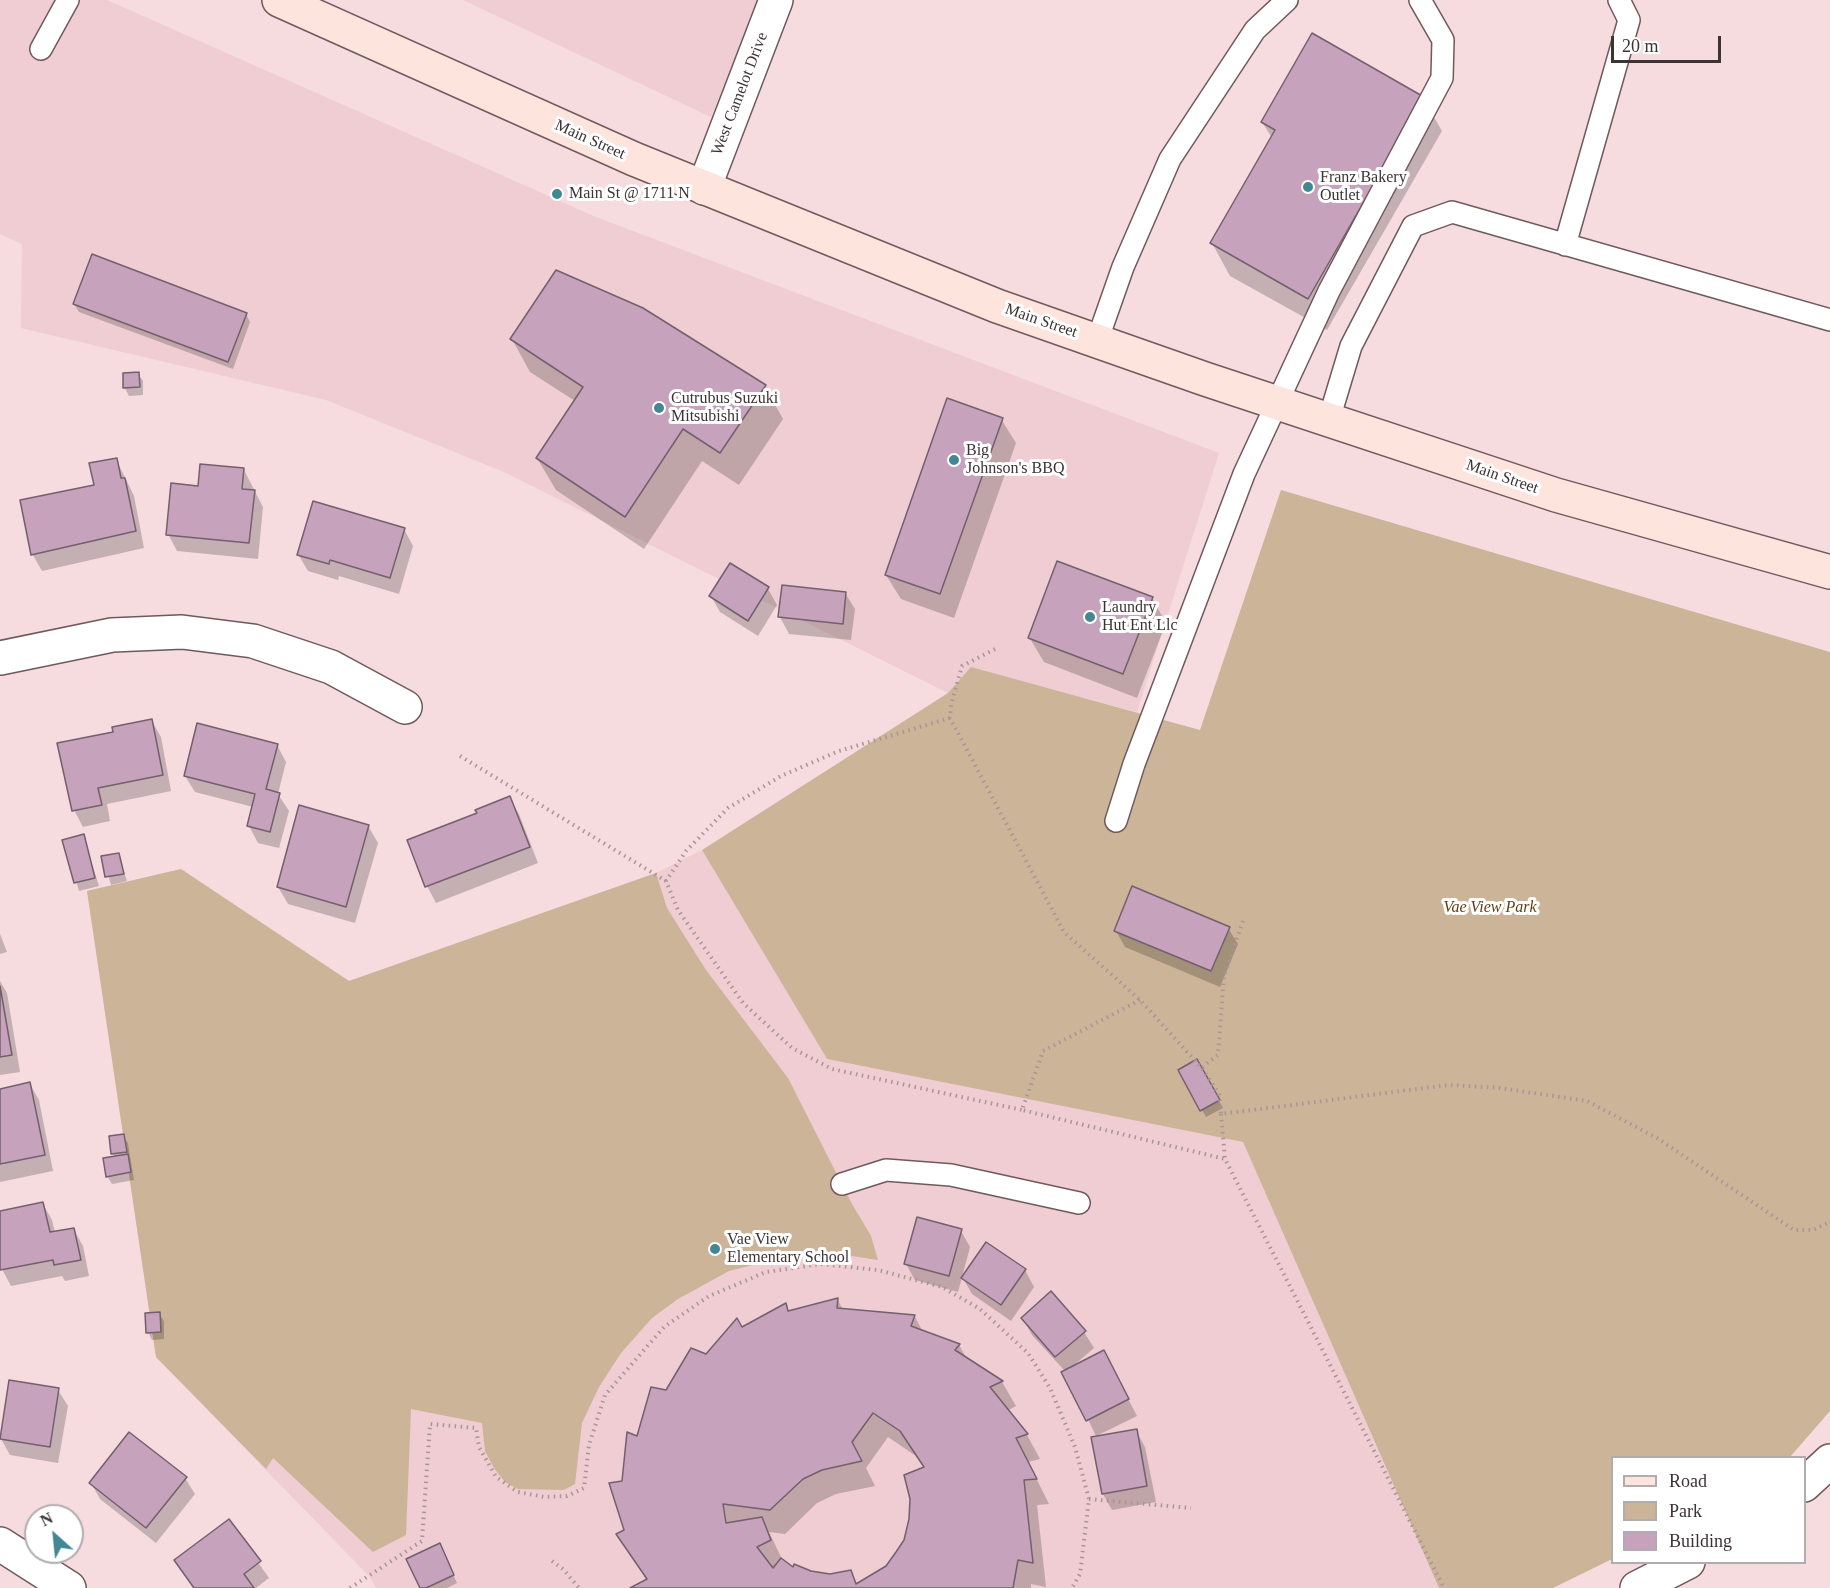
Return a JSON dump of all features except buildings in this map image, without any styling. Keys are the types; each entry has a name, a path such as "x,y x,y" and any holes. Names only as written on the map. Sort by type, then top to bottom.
{"main road":[{"name":"Main Street","path":"279,0 704,188 997,306 1556,495 1830,572"}],"street":[{"name":"West Camelot Drive","path":"704,188 776,0"},
{"path":"0,658 112,634 182,632 253,641 331,667 405,707"},
{"path":"1806,1483 1830,1461"},
{"path":"0,1544 69,1588"},
{"path":"1637,1588 1686,1564"}],"lane":[{"path":"41,49 68,0"},
{"path":"1097,341 1123,267 1170,159 1255,30 1287,0"},
{"path":"1116,821 1134,764 1244,474 1329,291 1442,78 1443,40 1420,0"},
{"path":"1565,244 1629,20 1619,0"},
{"path":"1329,419 1351,346 1413,226 1452,212 1830,320"},
{"path":"842,1185 886,1170 951,1175 1079,1203"}],"path":[{"path":"995,650 962,666 951,705 950,718 1064,932 1140,1000 1202,1067 1219,1094 1225,1159 1444,1588"},
{"path":"666,881 686,851 728,808 781,776 839,751 950,718"},
{"path":"460,756 666,881 684,919 743,1003 792,1048 832,1069 1022,1110 1225,1159"},
{"path":"1202,1067 1218,1055 1224,976 1243,921"},
{"path":"1022,1110 1043,1051 1140,1000"},
{"path":"1221,1114 1448,1085 1500,1088 1587,1101 1657,1138 1794,1230 1813,1230 1830,1222"},
{"path":"350,1588 422,1541 430,1424 476,1428 479,1447 496,1477 518,1492 545,1497 567,1496 584,1488 589,1445 605,1395 664,1327 709,1296 766,1272 820,1264 878,1270 942,1287 980,1309 1028,1353 1050,1388 1076,1447 1089,1499 1080,1574 1072,1588"},
{"path":"1089,1499 1191,1508"},
{"path":"552,1561 563,1569 579,1588"}],"shaded area":[{"path":"0,0 107,0 596,217 1219,453 1137,712 971,668 948,693 504,472 326,400 21,328 22,244 0,234"},
{"path":"463,0 760,0 711,117"},
{"name":"Vae View Elementary School","path":"702,850 827,1059 1243,1142 1439,1588 376,1588 370,1577 156,1357 87,891 181,869 349,981 656,873"}],"green space":[{"name":"Vae View Park","path":"1281,490 1830,652 1830,1411 1791,1456 1611,1456 1611,1559 1553,1588 1439,1588 1243,1142 827,1059 702,850 948,693 971,667 1200,730"},
{"path":"181,869 349,981 656,873 667,908 706,970 788,1078 852,1204 871,1236 878,1260 832,1253 792,1255 729,1271 678,1299 652,1318 621,1353 599,1387 582,1423 575,1484 564,1490 518,1489 505,1482 485,1451 482,1423 411,1409 406,1535 373,1552 273,1458 266,1469 156,1357 87,891"}],"place":[{"name":"Franz Bakery Outlet","path":"1308,187"},
{"name":"Main St @ 1711 N","path":"557,194"},
{"name":"Cutrubus Suzuki Mitsubishi","path":"659,408"},
{"name":"Big Johnson's BBQ","path":"954,460"},
{"name":"Laundry Hut Ent Llc","path":"1090,617"},
{"name":"Vae View Elementary School","path":"715,1249"}]}
